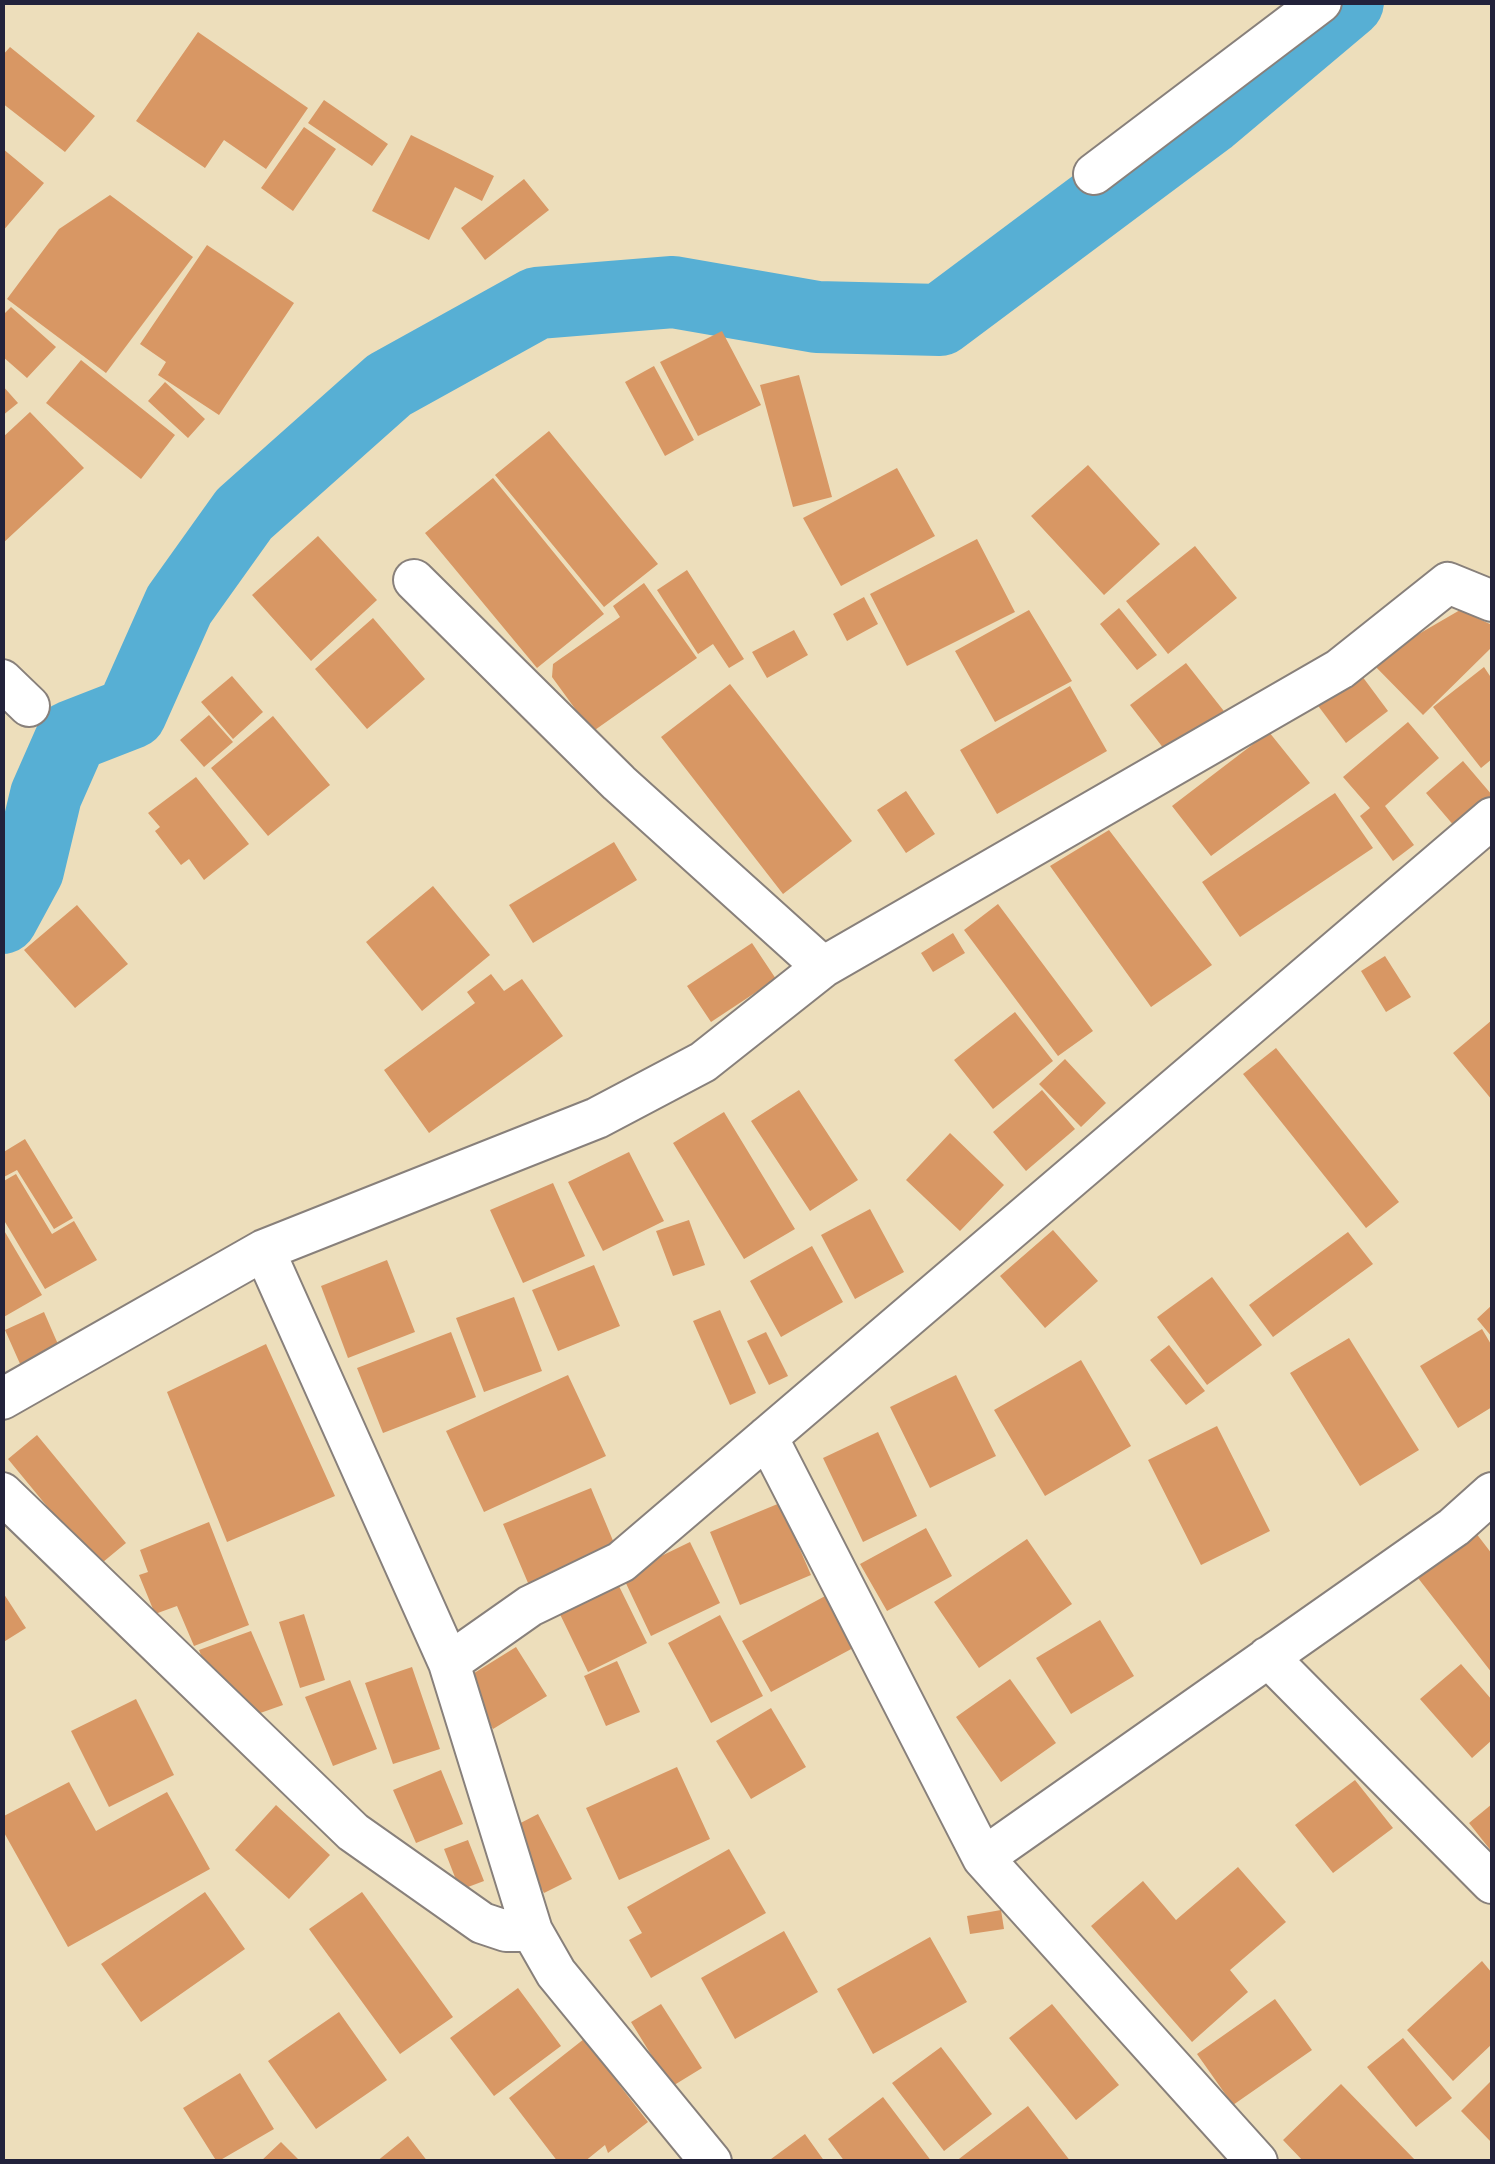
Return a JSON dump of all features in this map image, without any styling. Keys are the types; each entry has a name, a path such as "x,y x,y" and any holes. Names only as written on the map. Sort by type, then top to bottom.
{"street":[{"path":"1094,174 1321,2"},
{"path":"414,580 619,783 822,967"},
{"path":"2,1398 264,1250 597,1118 704,1062 822,967 1340,668 1448,582 1492,601"},
{"path":"449,1663 530,1606 621,1562 1492,818"},
{"path":"264,1250 449,1663 532,1931 556,1973 710,2162"},
{"path":"767,1437 983,1858 1257,2162"},
{"path":"2,1493 353,1832 482,1922 506,1930 532,1931"},
{"path":"983,1858 1454,1526 1492,1493"},
{"path":"1268,1658 1492,1883"}],"building":[{"path":"198,32 308,108 266,169 224,140 205,168 136,121"},
{"path":"10,47 95,116 65,152 2,103 2,56"},
{"path":"324,100 388,144 372,166 308,123"},
{"path":"304,127 336,149 293,211 261,188"},
{"path":"411,135 494,176 482,201 455,187 429,240 372,211"},
{"path":"2,148 44,183 2,232"},
{"path":"524,179 549,210 485,260 461,228"},
{"path":"110,195 193,257 106,373 7,299 59,229"},
{"path":"207,245 294,303 219,415 158,375 166,362 140,344"},
{"path":"11,307 56,347 27,378 2,356 2,316"},
{"path":"722,331 761,405 698,436 660,362"},
{"path":"81,360 175,435 141,479 46,403"},
{"path":"654,366 694,440 665,456 625,382"},
{"path":"799,375 832,497 793,507 760,385"},
{"path":"165,382 205,419 188,438 148,401"},
{"path":"2,385 18,403 2,416"},
{"path":"30,412 84,468 2,544 2,438"},
{"path":"549,431 658,564 604,607 495,475"},
{"path":"1088,465 1160,544 1104,595 1031,516"},
{"path":"897,468 935,536 841,586 803,518"},
{"path":"493,478 604,614 537,668 425,533"},
{"path":"318,536 377,600 311,661 252,595"},
{"path":"977,539 1015,612 907,666 870,594"},
{"path":"1195,546 1237,598 1168,654 1126,601"},
{"path":"687,570 744,659 729,668 713,644 698,654 657,590"},
{"path":"644,583 697,658 592,732 552,677 553,664 620,617 613,606"},
{"path":"864,597 878,624 847,641 833,614"},
{"path":"1119,608 1157,655 1137,670 1100,624"},
{"path":"1029,610 1072,681 995,722 955,651"},
{"path":"1460,610 1492,625 1492,647 1423,715 1370,661 1408,625 1417,635"},
{"path":"373,618 425,679 367,729 315,669"},
{"path":"794,630 808,655 767,678 752,652"},
{"path":"1186,663 1227,715 1171,758 1130,705"},
{"path":"1484,667 1492,679 1492,759 1481,768 1433,707"},
{"path":"1359,672 1388,711 1346,743 1316,703"},
{"path":"232,676 263,712 233,739 201,702"},
{"path":"730,684 852,841 783,894 661,737"},
{"path":"1070,686 1107,751 997,814 960,750"},
{"path":"209,715 233,742 204,767 180,740"},
{"path":"273,716 330,785 268,836 211,768"},
{"path":"1408,722 1439,758 1385,806 1414,845 1393,861 1360,816 1370,808 1343,777"},
{"path":"1269,732 1310,783 1211,856 1172,806"},
{"path":"1463,761 1492,795 1455,827 1426,793"},
{"path":"196,777 249,844 204,880 189,859 181,865 155,831 160,827 148,813"},
{"path":"906,791 935,834 906,853 877,810"},
{"path":"1335,793 1373,848 1240,937 1202,882"},
{"path":"1109,830 1212,965 1151,1007 1050,866"},
{"path":"614,842 637,880 533,943 509,905"},
{"path":"433,886 490,955 422,1011 366,942"},
{"path":"998,904 1093,1031 1058,1056 964,930"},
{"path":"77,905 128,964 75,1008 24,950"},
{"path":"953,933 965,953 933,972 921,953"},
{"path":"752,943 776,979 711,1022 687,986"},
{"path":"1385,956 1411,997 1386,1012 1361,971"},
{"path":"491,974 504,991 522,979 563,1036 429,1133 384,1070 475,1003 467,992"},
{"path":"1015,1012 1053,1061 993,1109 954,1060"},
{"path":"1492,1020 1492,1100 1453,1053"},
{"path":"1276,1048 1399,1202 1366,1228 1243,1074"},
{"path":"1065,1059 1106,1103 1081,1127 1039,1084"},
{"path":"799,1090 858,1180 810,1211 751,1121"},
{"path":"1042,1090 1075,1129 1026,1171 993,1132"},
{"path":"724,1112 795,1229 744,1259 673,1143"},
{"path":"950,1133 1004,1185 960,1231 906,1180"},
{"path":"25,1139 73,1218 54,1229 17,1170 2,1178 2,1153"},
{"path":"629,1152 664,1221 603,1251 568,1182"},
{"path":"16,1174 52,1234 74,1221 97,1260 45,1289 2,1217 2,1182"},
{"path":"553,1183 585,1256 523,1283 490,1210"},
{"path":"870,1209 904,1272 855,1299 821,1235"},
{"path":"689,1220 705,1265 673,1276 656,1231"},
{"path":"2,1227 42,1295 2,1318"},
{"path":"1053,1230 1098,1281 1045,1328 1000,1276"},
{"path":"1348,1232 1373,1264 1273,1337 1249,1305"},
{"path":"812,1246 843,1302 781,1337 750,1281"},
{"path":"387,1260 415,1332 348,1358 321,1286"},
{"path":"594,1265 620,1326 558,1351 532,1290"},
{"path":"1212,1277 1262,1345 1207,1385 1157,1317"},
{"path":"514,1297 542,1371 484,1392 456,1318"},
{"path":"1492,1305 1492,1337 1477,1319"},
{"path":"720,1310 756,1393 730,1405 693,1321"},
{"path":"44,1312 64,1358 25,1375 5,1330"},
{"path":"1482,1329 1492,1346 1492,1407 1458,1428 1420,1366"},
{"path":"451,1332 476,1397 383,1433 357,1368"},
{"path":"766,1332 788,1376 769,1385 747,1341"},
{"path":"1349,1338 1419,1450 1360,1486 1290,1373"},
{"path":"266,1344 335,1496 227,1542 167,1392"},
{"path":"1169,1345 1205,1391 1186,1405 1150,1360"},
{"path":"1081,1360 1131,1446 1045,1496 994,1410"},
{"path":"568,1375 606,1456 484,1512 446,1431"},
{"path":"956,1375 996,1456 930,1488 890,1407"},
{"path":"1217,1426 1270,1531 1201,1565 1148,1460"},
{"path":"878,1432 917,1516 863,1542 823,1458"},
{"path":"37,1435 126,1543 97,1567 8,1459"},
{"path":"591,1488 619,1555 531,1590 503,1524"},
{"path":"780,1503 811,1575 740,1605 710,1532"},
{"path":"209,1522 249,1625 194,1646 177,1606 155,1614 139,1575 148,1572 140,1550"},
{"path":"1469,1524 1492,1554 1492,1673 1411,1569"},
{"path":"926,1528 952,1576 887,1611 860,1564"},
{"path":"1027,1539 1072,1604 979,1668 934,1602"},
{"path":"690,1542 720,1603 651,1636 622,1575"},
{"path":"614,1576 647,1643 588,1672 555,1604"},
{"path":"2,1591 26,1628 2,1643"},
{"path":"827,1595 855,1647 771,1692 742,1641"},
{"path":"304,1614 325,1680 300,1688 279,1622"},
{"path":"720,1615 763,1696 711,1723 668,1643"},
{"path":"1100,1620 1134,1676 1071,1714 1036,1658"},
{"path":"251,1631 283,1705 246,1718 229,1682 213,1687 199,1650"},
{"path":"516,1647 547,1696 493,1729 463,1680"},
{"path":"617,1661 640,1712 606,1726 584,1676"},
{"path":"1461,1664 1492,1700 1492,1740 1472,1758 1420,1699"},
{"path":"412,1667 440,1749 393,1764 365,1683"},
{"path":"1010,1679 1056,1743 1001,1782 956,1717"},
{"path":"350,1680 377,1749 333,1766 305,1697"},
{"path":"136,1699 174,1775 109,1807 71,1731"},
{"path":"771,1708 806,1767 751,1799 716,1741"},
{"path":"677,1767 710,1839 619,1880 586,1808"},
{"path":"441,1770 463,1824 416,1843 393,1790"},
{"path":"1355,1780 1393,1828 1333,1873 1295,1825"},
{"path":"69,1782 96,1831 167,1792 210,1869 68,1947 2,1829 2,1817"},
{"path":"1492,1804 1492,1852 1469,1823"},
{"path":"276,1805 330,1855 289,1899 235,1850"},
{"path":"538,1814 572,1879 544,1893 509,1829"},
{"path":"468,1840 484,1881 460,1890 444,1849"},
{"path":"729,1849 766,1913 651,1978 629,1940 642,1933 627,1907"},
{"path":"1238,1867 1286,1922 1230,1970 1248,1992 1192,2042 1091,1926 1143,1881 1176,1920"},
{"path":"205,1892 245,1949 141,2022 101,1964"},
{"path":"362,1892 453,2017 400,2054 309,1929"},
{"path":"1001,1910 1004,1929 970,1934 967,1916"},
{"path":"784,1931 818,1992 735,2039 701,1978"},
{"path":"930,1937 967,2002 873,2054 837,1989"},
{"path":"1482,1961 1492,1973 1492,2044 1453,2081 1407,2030"},
{"path":"518,1988 561,2046 494,2096 450,2038"},
{"path":"1275,1999 1312,2050 1233,2105 1197,2054"},
{"path":"661,2004 702,2068 671,2087 631,2022"},
{"path":"1052,2004 1119,2085 1076,2120 1009,2038"},
{"path":"339,2012 387,2080 316,2129 268,2061"},
{"path":"1403,2038 1452,2098 1416,2127 1367,2067"},
{"path":"584,2039 648,2122 608,2153 605,2145 584,2162 558,2162 509,2098"},
{"path":"941,2047 992,2114 944,2151 892,2083"},
{"path":"240,2073 274,2129 217,2162 183,2108"},
{"path":"1492,2080 1492,2143 1461,2111"},
{"path":"1341,2084 1417,2162 1304,2162 1283,2140"},
{"path":"883,2097 932,2162 845,2162 828,2139"},
{"path":"1028,2106 1071,2162 955,2162"},
{"path":"805,2134 825,2162 767,2162"},
{"path":"408,2136 428,2162 376,2162"},
{"path":"281,2142 301,2162 260,2162"}],"waterway":[{"path":"2,918 28,870 46,795 72,736 131,713 179,605 244,514 389,385 537,303 673,292 817,317 940,320 1209,119 1348,2"}]}
